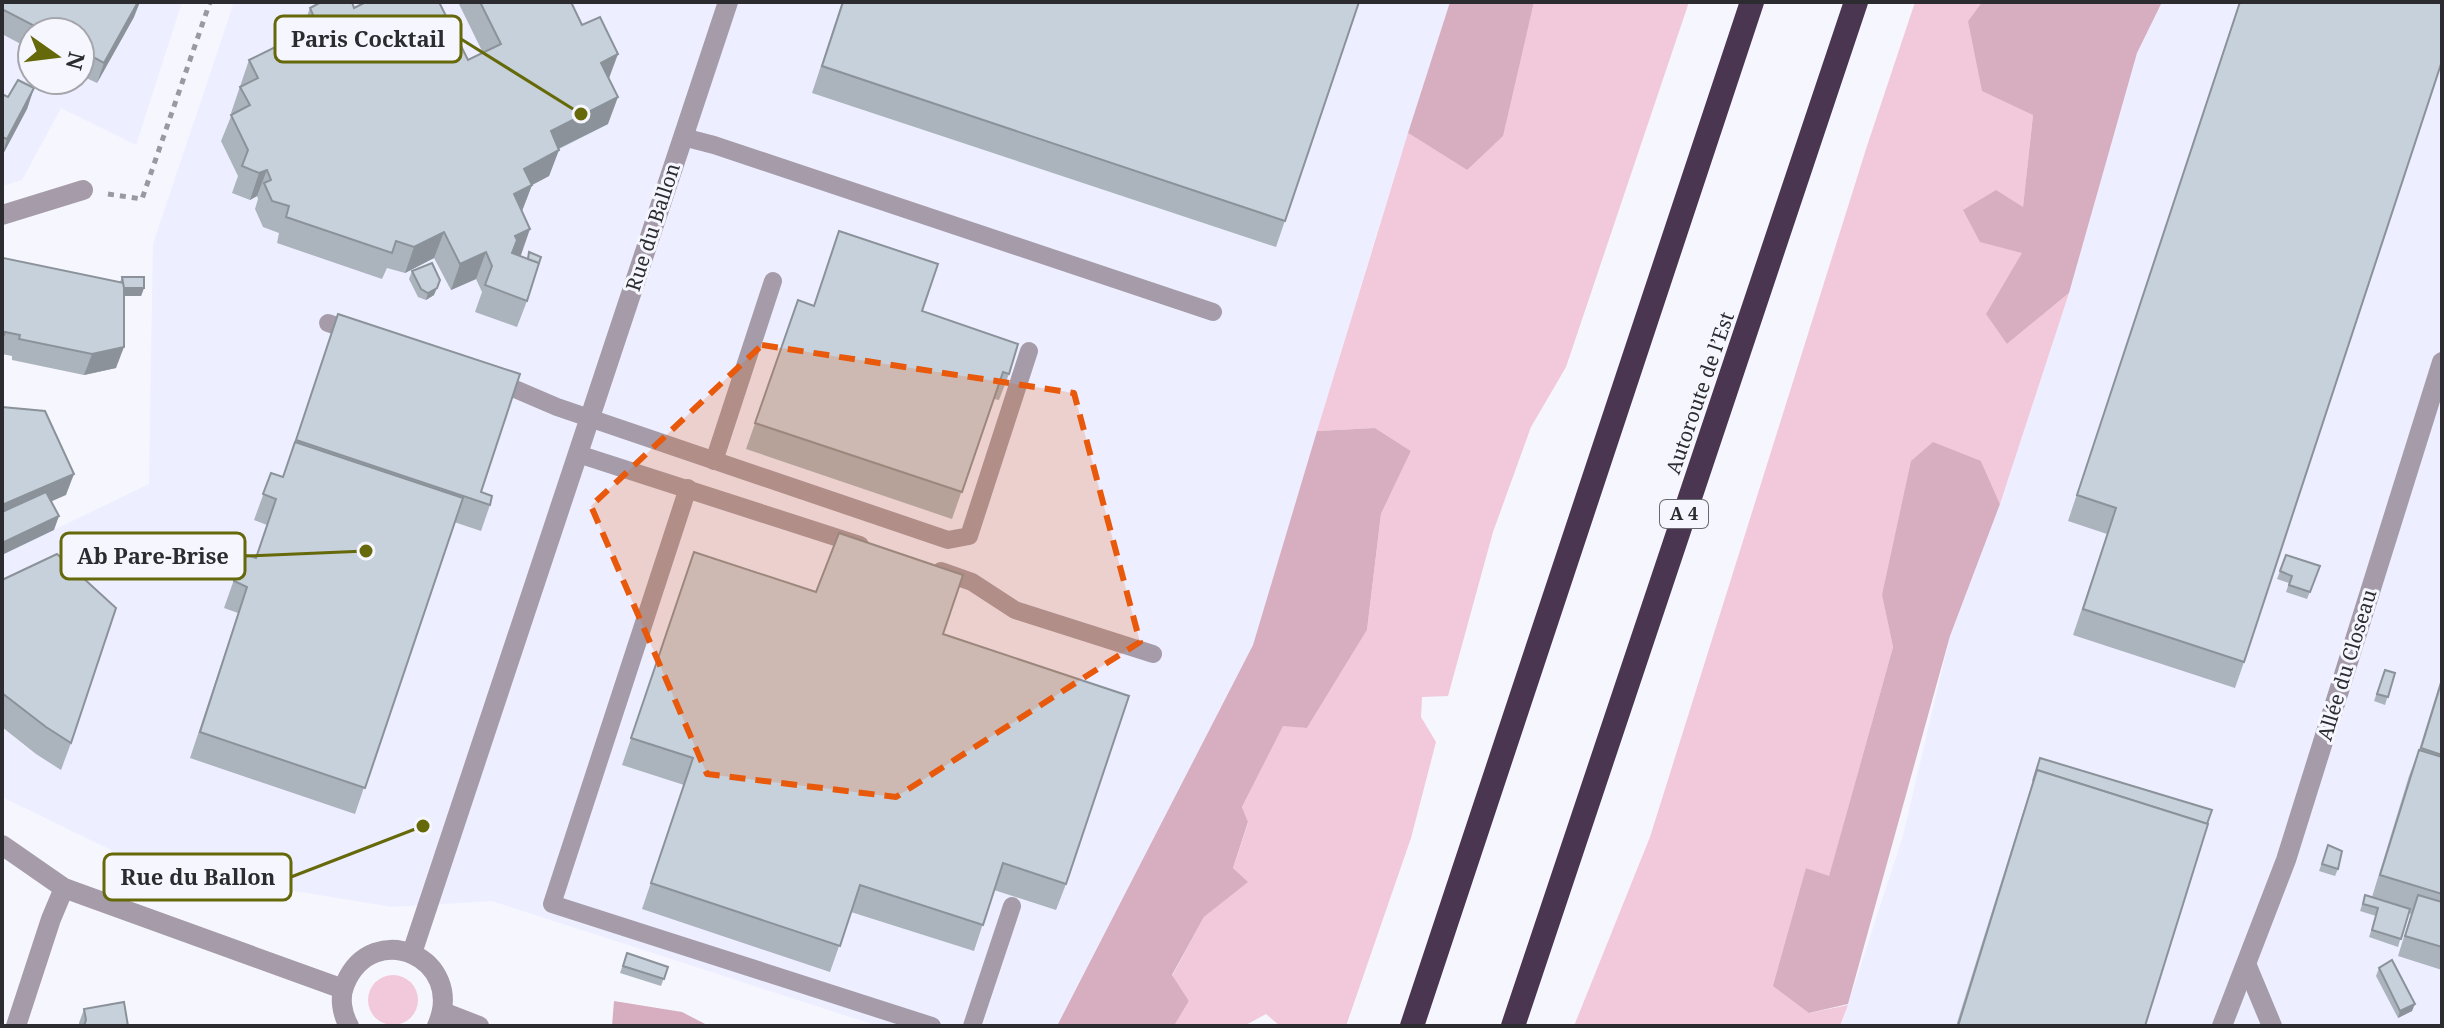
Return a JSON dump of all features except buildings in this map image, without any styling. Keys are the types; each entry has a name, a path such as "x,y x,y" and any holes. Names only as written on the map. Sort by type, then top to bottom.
{"highway":[{"path":"1412,1026 1752,2"},
{"name":"Autoroute de l’Est","path":"1513,1026 1856,2"}],"street":[{"name":"Rue du Ballon","path":"412,953 728,2"},
{"path":"2,215 83,190"},
{"name":"Allée du Closeau","path":"2222,1026 2286,860 2442,362"},
{"path":"2,845 64,888 343,989"},
{"path":"16,1026 64,888"},
{"path":"349,1026 342,1004 343,989 350,973 362,960 377,951 395,949 425,960 434,971 444,998 440,1019 479,1026"},
{"path":"2247,966 2272,1026"}],"lane":[{"path":"683,137 1213,312"},
{"path":"714,461 773,281"},
{"path":"328,323 371,338"},
{"path":"471,372 557,407 948,540 969,536 1029,351"},
{"path":"578,454 882,552"},
{"path":"688,488 552,904 932,1026"},
{"path":"927,567 972,582 1015,610 1153,654"},
{"path":"972,1026 1012,906"}],"path":[{"path":"83,190 142,199 210,2"}],"highlighted area":[{"path":"762,345 1074,393 1140,642 896,797 707,774 591,506"}],"shaded area":[{"path":"2,2 182,2 136,145 61,108 22,180 2,186"},
{"path":"234,2 1450,2 1253,645 1057,1026 878,1026 492,901 392,907 144,866 2,797 2,555 149,484 153,244"},
{"path":"1450,2 1534,2 1503,136 1467,170 1408,133"},
{"path":"1534,2 1689,2 1566,367 1531,427 1493,532 1448,696 1422,697 1421,717 1436,742 1411,838 1346,1026 1280,1026 1266,1014 1244,1026 1174,1026 1189,1001 1172,976 1204,917 1247,882 1233,868 1248,823 1242,807 1283,725 1307,728 1367,630 1381,514 1411,451 1375,428 1317,431 1408,133 1467,170 1519,63"},
{"path":"1915,2 1982,2 1968,21 2033,115 2023,208 2023,253 2007,344 2069,293 2000,504 1981,461 1882,594 1893,647 1829,877 1806,868 1809,1013 1848,1005 1840,1026 1574,1026 1650,837"},
{"path":"1982,2 2162,2 2137,53 2069,293 2007,344 1986,314 2022,253 1980,242 1963,210 1996,190 2023,207 2033,115 1982,91 1968,21"},
{"path":"2162,2 2442,2 2442,1026 1841,1026 1903,836 1950,636 2000,504 2069,293 2137,53"},
{"path":"1375,428 1411,451 1381,514 1367,630 1307,728 1283,726 1242,807 1248,822 1233,868 1248,882 1204,917 1172,975 1189,1001 1174,1026 1057,1026 1253,645 1317,431"},
{"path":"1933,442 1981,461 2000,504 1950,636 1848,1004 1809,1013 1773,986 1806,868 1829,876 1893,647 1882,595 1911,461"},
{"path":"393,975 411,982 418,1000 411,1018 393,1025 375,1018 368,1000 375,982"},
{"path":"614,1001 682,1012 709,1026 612,1026"}],"place":[{"name":"Paris Cocktail","path":"581,114"},
{"name":"Ab Pare-Brise","path":"366,551"},
{"name":"Rue du Ballon","path":"423,826"}]}
